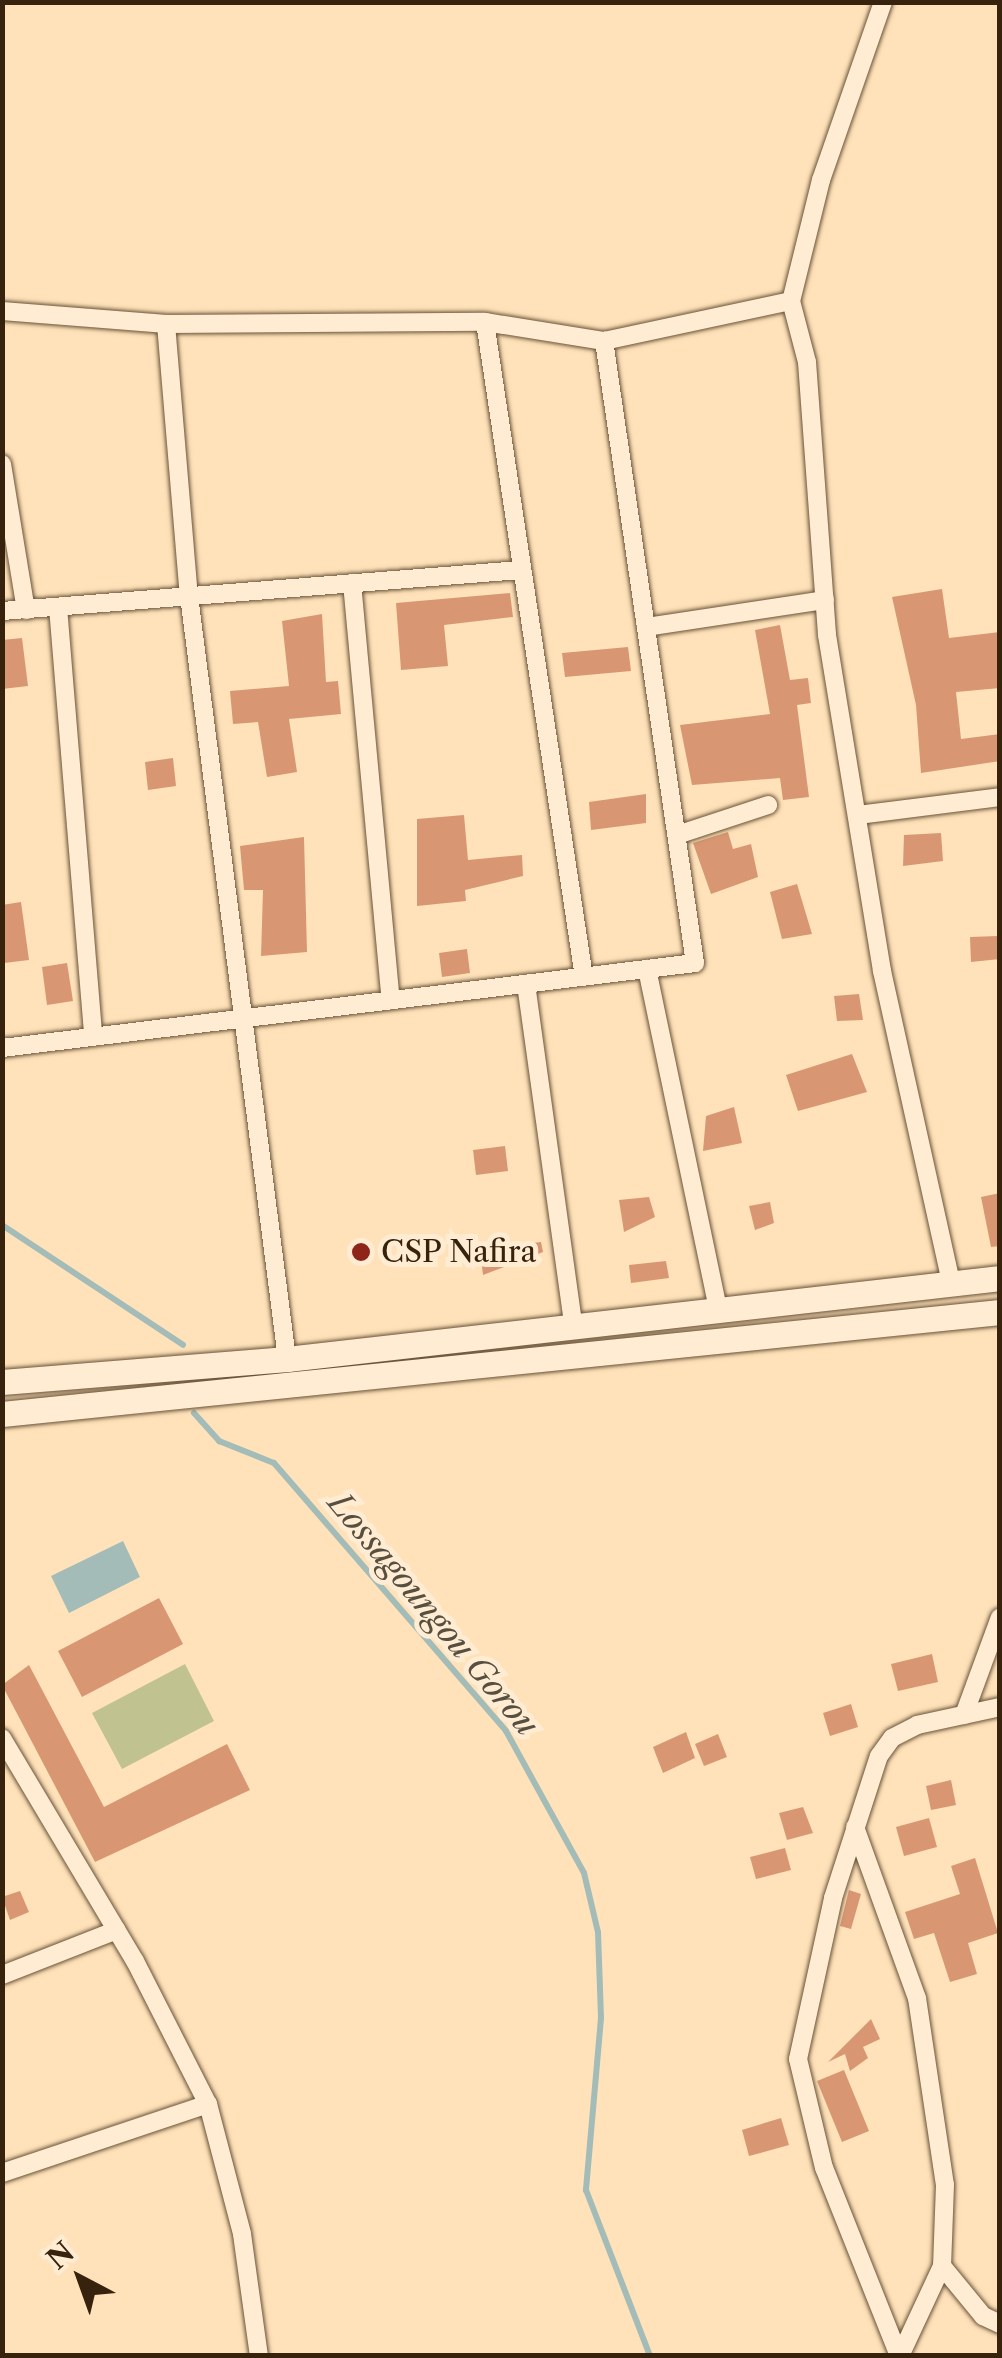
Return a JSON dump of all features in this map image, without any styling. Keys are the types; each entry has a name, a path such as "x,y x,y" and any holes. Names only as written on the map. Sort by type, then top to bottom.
{"main road":[{"path":"2,1382 287,1359 719,1314 1000,1278"},
{"path":"2,1414 1000,1312"}],"street":[{"path":"883,2 821,180 791,301 807,362 825,600 858,815 892,1019 952,1283"},
{"path":"2,310 166,324 484,322 604,341 791,301"},
{"path":"484,322 584,976"},
{"path":"166,324 189,596 287,1359"},
{"path":"2,1048 695,963 604,341"},
{"path":"2,464 26,610"},
{"path":"2,612 520,570"},
{"path":"352,583 391,1000"},
{"path":"646,627 825,600"},
{"path":"58,607 94,1037"},
{"path":"858,815 1000,797"},
{"path":"677,835 768,804"},
{"path":"646,969 719,1314"},
{"path":"526,984 574,1328"},
{"path":"964,1714 1000,1616"},
{"path":"899,2356 824,2168 797,2076 855,1827 892,1738 964,1714 1000,1707"},
{"path":"2,1738 118,1930 208,2104 242,2234 259,2356"},
{"path":"855,1827 917,1998 945,2185 942,2266 899,2356"},
{"path":"2,1975 118,1930"},
{"path":"2,2173 208,2104"},
{"path":"942,2266 983,2316 1000,2324"}],"green space":[{"path":"185,1664 214,1721 122,1769 92,1713"}],"water":[{"path":"123,1541 140,1577 69,1613 51,1576"}],"building":[{"path":"942,589 949,638 1000,632 1000,688 956,692 961,739 1000,734 1000,761 921,773 916,705 892,597"},
{"path":"510,593 513,617 444,625 448,666 401,670 396,603"},
{"path":"322,614 326,682 338,681 341,714 289,719 297,772 267,777 258,722 233,724 230,691 289,686 282,621"},
{"path":"780,625 790,680 808,678 811,703 797,705 809,797 783,800 780,778 692,785 680,725 770,714 755,630"},
{"path":"22,638 28,686 2,689 2,640"},
{"path":"628,647 631,671 565,677 562,653"},
{"path":"173,758 176,786 148,790 145,762"},
{"path":"646,794 646,823 591,830 589,802"},
{"path":"464,815 468,860 522,855 523,876 465,890 466,901 417,906 417,819"},
{"path":"728,832 733,849 751,844 758,877 711,894 693,843"},
{"path":"941,833 943,861 903,866 904,835"},
{"path":"304,837 307,952 261,956 263,890 244,890 240,846"},
{"path":"797,884 812,934 782,939 770,892"},
{"path":"21,902 29,960 4,963 2,905"},
{"path":"998,936 1000,959 971,962 970,937"},
{"path":"467,949 470,973 442,977 439,953"},
{"path":"67,963 73,1001 47,1005 42,967"},
{"path":"859,994 863,1020 837,1021 834,996"},
{"path":"852,1054 867,1092 798,1111 786,1075"},
{"path":"734,1107 742,1143 703,1151 706,1116"},
{"path":"505,1146 508,1171 476,1175 473,1150"},
{"path":"1000,1193 1000,1246 991,1247 981,1197"},
{"path":"649,1197 655,1217 624,1232 619,1200"},
{"path":"770,1202 774,1223 755,1230 749,1206"},
{"path":"541,1242 543,1252 483,1275 480,1249"},
{"path":"666,1261 669,1278 631,1283 629,1265"},
{"path":"159,1598 183,1644 82,1697 58,1651"},
{"path":"932,1654 938,1682 898,1691 891,1664"},
{"path":"29,1665 104,1807 227,1744 250,1790 95,1862 2,1685"},
{"path":"851,1704 858,1727 830,1736 823,1713"},
{"path":"686,1732 695,1758 663,1773 653,1747"},
{"path":"718,1734 727,1757 704,1766 695,1744"},
{"path":"951,1780 956,1805 931,1810 926,1786"},
{"path":"803,1807 813,1833 787,1840 779,1813"},
{"path":"929,1818 937,1847 904,1856 896,1827"},
{"path":"785,1848 791,1870 756,1879 750,1857"},
{"path":"975,1858 998,1933 968,1943 977,1974 950,1982 934,1933 914,1939 905,1912 960,1894 951,1866"},
{"path":"849,1890 861,1894 851,1929 840,1926"},
{"path":"20,1891 29,1912 10,1920 2,1897"},
{"path":"871,2019 880,2039 863,2047 868,2058 850,2071 845,2054 828,2062"},
{"path":"844,2070 869,2131 842,2142 817,2081"},
{"path":"781,2118 789,2145 749,2156 742,2130"}],"waterway":[{"name":"Lossagoungou Gorou","path":"2,1225 183,1345"},
{"name":"Lossagoungou Gorou","path":"194,1413 219,1441 274,1463 506,1731 584,1873 598,1932 601,2018 586,2190 650,2356"}],"place":[{"name":"CSP Nafira","path":"361,1252"}]}
